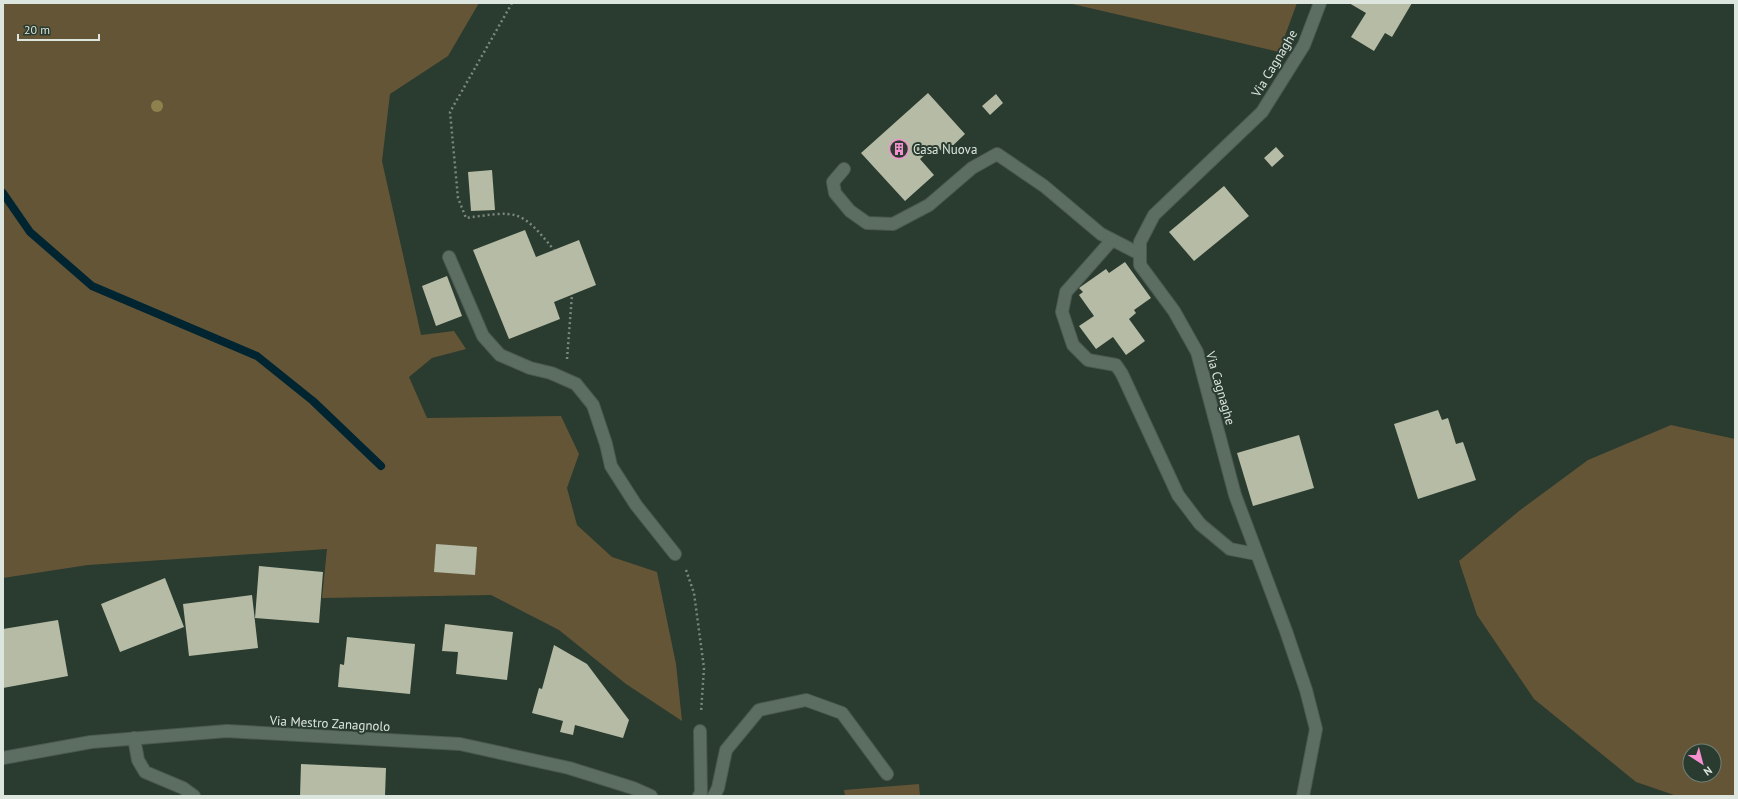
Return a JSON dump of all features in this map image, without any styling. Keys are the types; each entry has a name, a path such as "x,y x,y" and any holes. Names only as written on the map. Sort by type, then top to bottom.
{"street":[{"name":"Via Cagnaghe","path":"1303,796 1316,728 1306,690 1286,631 1235,495 1197,352 1174,311 1140,265 1140,242 1154,215 1262,112 1304,45 1320,3"},
{"path":"844,169 833,182 835,193 850,211 866,223 893,224 929,205 972,168 997,154 1044,186 1101,234 1140,254"},
{"path":"1112,240 1066,292 1062,312 1073,345 1088,360 1116,365 1122,374 1178,496 1200,524 1230,549 1256,554"},
{"path":"449,257 483,336 500,355 530,368 550,373 576,384 593,405 606,444 611,466 636,505 675,554"},
{"path":"714,796 718,788 726,750 759,710 806,700 842,713 887,774"},
{"name":"Via Mestro Zanagnolo","path":"3,758 91,742 227,731 460,744 568,768 633,788 651,796"},
{"path":"699,796 701,793 700,731"},
{"path":"134,738 138,760 145,772 183,788 194,796"}],"path":[{"path":"512,3 450,112 458,198 466,218 504,213 521,216 535,226 554,250"},
{"path":"572,294 567,364 576,384"},
{"path":"675,554 686,571 694,593 704,668 700,731"}],"shaded area":[{"path":"3,3 479,3 448,56 390,94 382,161 421,335 454,331 466,349 432,358 409,377 427,418 561,416 579,454 567,488 577,525 612,557 657,572 676,664 682,721 626,684 559,630 491,595 322,598 327,549 88,565 3,578"},
{"path":"1068,3 1297,3 1279,52"},
{"path":"1671,425 1735,439 1735,796 1677,796 1636,782 1534,699 1477,615 1459,561 1519,511 1588,460"},
{"path":"919,784 920,796 845,796 844,790"}],"building":[{"path":"1349,3 1412,3 1392,37 1385,33 1374,51 1351,37 1366,13"},
{"name":"Casa Nuova","path":"928,93 965,134 944,154 936,145 920,159 934,175 905,201 861,153"},
{"path":"996,94 1003,103 990,115 982,106"},
{"path":"1276,147 1284,156 1272,167 1264,158"},
{"path":"492,170 495,210 471,211 468,172"},
{"path":"1224,186 1249,216 1194,261 1169,232"},
{"path":"525,230 536,257 579,240 596,285 554,302 560,319 509,339 473,250"},
{"path":"1125,262 1151,298 1134,310 1136,313 1129,319 1145,341 1126,355 1113,337 1096,349 1079,326 1094,316 1079,295 1083,292 1079,288 1106,269 1109,273"},
{"path":"447,276 462,316 436,326 422,286"},
{"path":"1438,410 1442,420 1448,418 1456,444 1463,442 1476,480 1418,499 1394,424"},
{"path":"1299,435 1314,488 1253,506 1237,453"},
{"path":"436,544 477,547 475,575 434,572"},
{"path":"259,566 323,572 319,623 255,618"},
{"path":"165,578 184,627 120,652 101,604"},
{"path":"252,595 258,648 189,656 183,604"},
{"path":"58,620 68,676 3,688 3,629"},
{"path":"445,624 513,632 507,680 456,674 458,652 442,651"},
{"path":"347,637 415,644 410,694 338,687 340,664 344,665"},
{"path":"554,645 587,664 629,720 623,738 575,725 573,735 560,732 563,721 532,713 539,688 542,689"},
{"path":"301,764 386,768 385,796 300,796"}],"waterway":[{"path":"3,193 30,232 92,286 257,356 313,401 381,466"}],"place":[{"name":"Casa Nuova","path":"899,149"}]}
